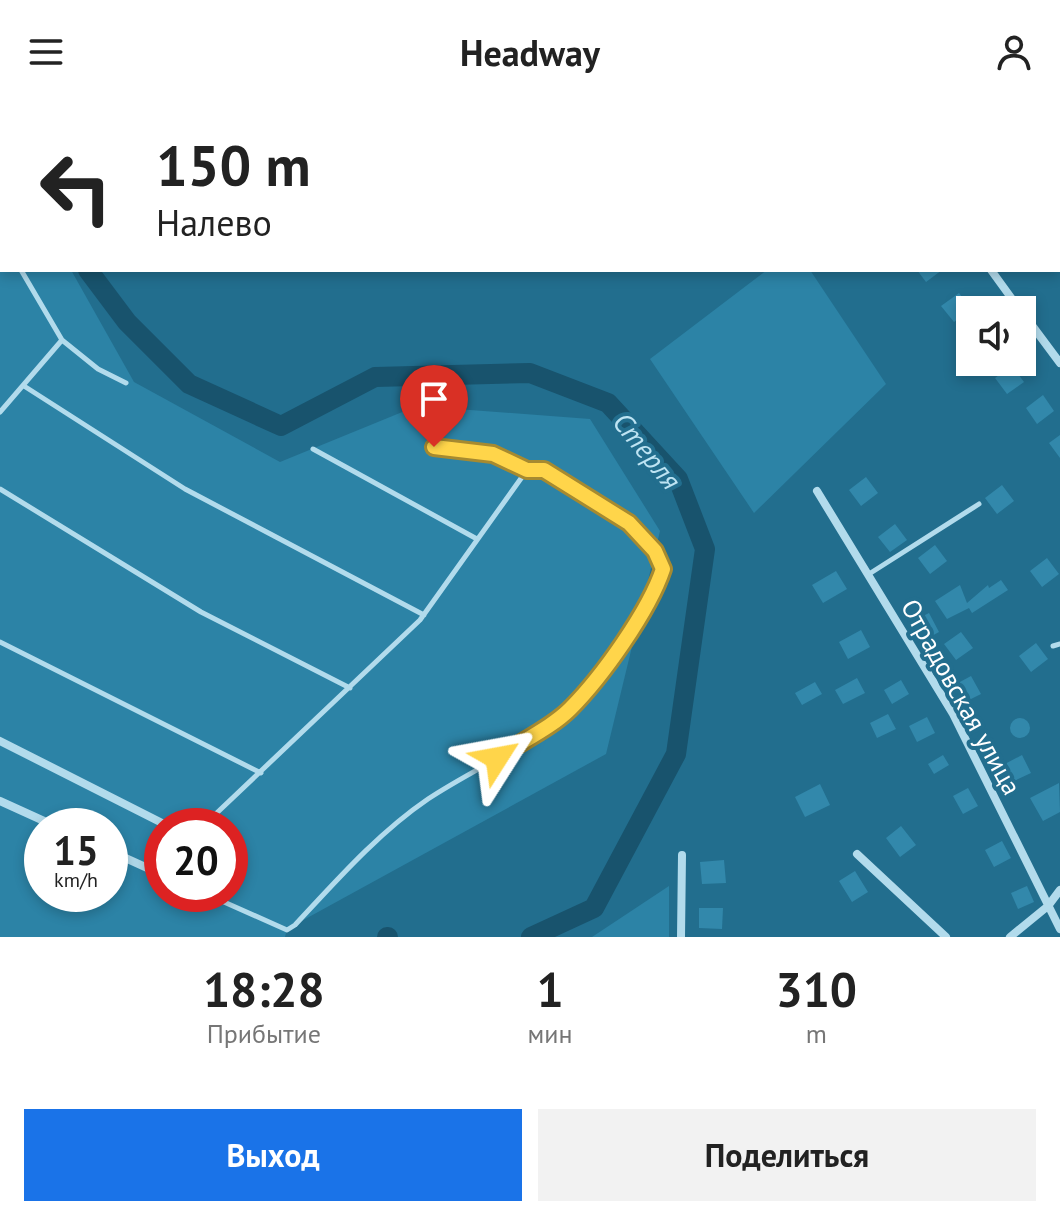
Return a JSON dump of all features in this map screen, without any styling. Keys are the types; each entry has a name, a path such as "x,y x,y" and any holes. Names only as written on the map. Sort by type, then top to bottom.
{"street":[{"path":"992,272 1010,296"},
{"path":"1036,331 1060,363"},
{"name":"Отрадовская улица","path":"817,491 953,714 1060,929"},
{"path":"0,741 144,814"},
{"path":"0,801 24,812"},
{"path":"857,854 946,937"},
{"path":"681,937 682,855"},
{"path":"1010,937 1048,906 1060,890"}],"lane":[{"path":"22,272 62,340 98,369 126,383"},
{"path":"0,412 62,340"},
{"path":"24,386 185,489 424,615"},
{"path":"246,912 287,930 295,925 356,860 427,800 569,710 621,644 657,585 663,569 655,551 629,523 586,495 544,470 527,470 493,454 434,447"},
{"path":"313,449 477,539"},
{"path":"223,808 424,615 527,470"},
{"path":"0,489 201,612 350,688"},
{"path":"868,575 979,504"},
{"path":"0,642 261,773"}],"shaded area":[{"path":"0,272 72,272 134,382 280,462 417,406 590,419 660,531 606,754 287,929 285,937 0,937"},
{"path":"764,272 811,272 886,384 754,513 650,359"},
{"path":"669,886 669,937 592,937"}],"building":[{"path":"918,272 939,272 926,282"},
{"path":"959,293 961,296 956,296 954,322 941,306"},
{"path":"1020,376 1024,382 1007,394 995,378"},
{"path":"1043,395 1054,411 1037,424 1026,408"},
{"path":"1060,435 1060,458 1049,443"},
{"path":"866,477 878,493 861,506 849,490"},
{"path":"1002,485 1014,501 997,514 985,498"},
{"path":"895,524 907,540 890,552 878,537"},
{"path":"935,545 947,561 930,574 918,558"},
{"path":"1047,558 1059,574 1042,587 1030,571"},
{"path":"836,571 847,589 823,603 812,585"},
{"path":"1001,580 1008,590 972,613 969,608 947,619 935,601 960,585 967,603 988,585 989,588"},
{"path":"929,613 939,632 928,638 917,619"},
{"path":"861,630 870,647 848,659 839,642"},
{"path":"961,632 973,648 956,660 944,644"},
{"path":"1036,643 1048,659 1031,672 1019,656"},
{"path":"971,676 981,694 967,701 958,683"},
{"path":"857,678 865,693 843,704 835,690"},
{"path":"901,680 909,694 892,704 884,690"},
{"path":"815,682 822,694 802,705 795,693"},
{"path":"888,714 896,729 877,738 870,723"},
{"path":"927,717 935,733 917,742 909,726"},
{"path":"1020,718 1027,721 1030,728 1027,735 1020,738 1013,735 1010,728 1013,721"},
{"path":"943,755 949,765 934,774 928,764"},
{"path":"1022,755 1031,773 1012,782 1003,765"},
{"path":"1059,783 1060,812 1043,821 1030,798"},
{"path":"820,784 830,805 805,817 795,797"},
{"path":"968,788 978,806 963,814 953,796"},
{"path":"901,826 916,845 900,857 886,838"},
{"path":"1002,841 1011,858 994,867 985,850"},
{"path":"724,860 726,883 702,884 700,862"},
{"path":"855,871 868,892 852,902 839,881"},
{"path":"1027,886 1034,902 1018,909 1011,893"},
{"path":"699,908 723,908 722,929 699,928"}],"waterway":[{"name":"Стерля","path":"90,272 127,322 189,384 281,426 375,377 530,373 608,403 678,479 705,549 676,754 594,908 531,937"}],"route":[{"path":"434,447 493,454 527,470 544,470 629,523 655,551 663,569 646,606 621,644 569,710 497,758"}]}
